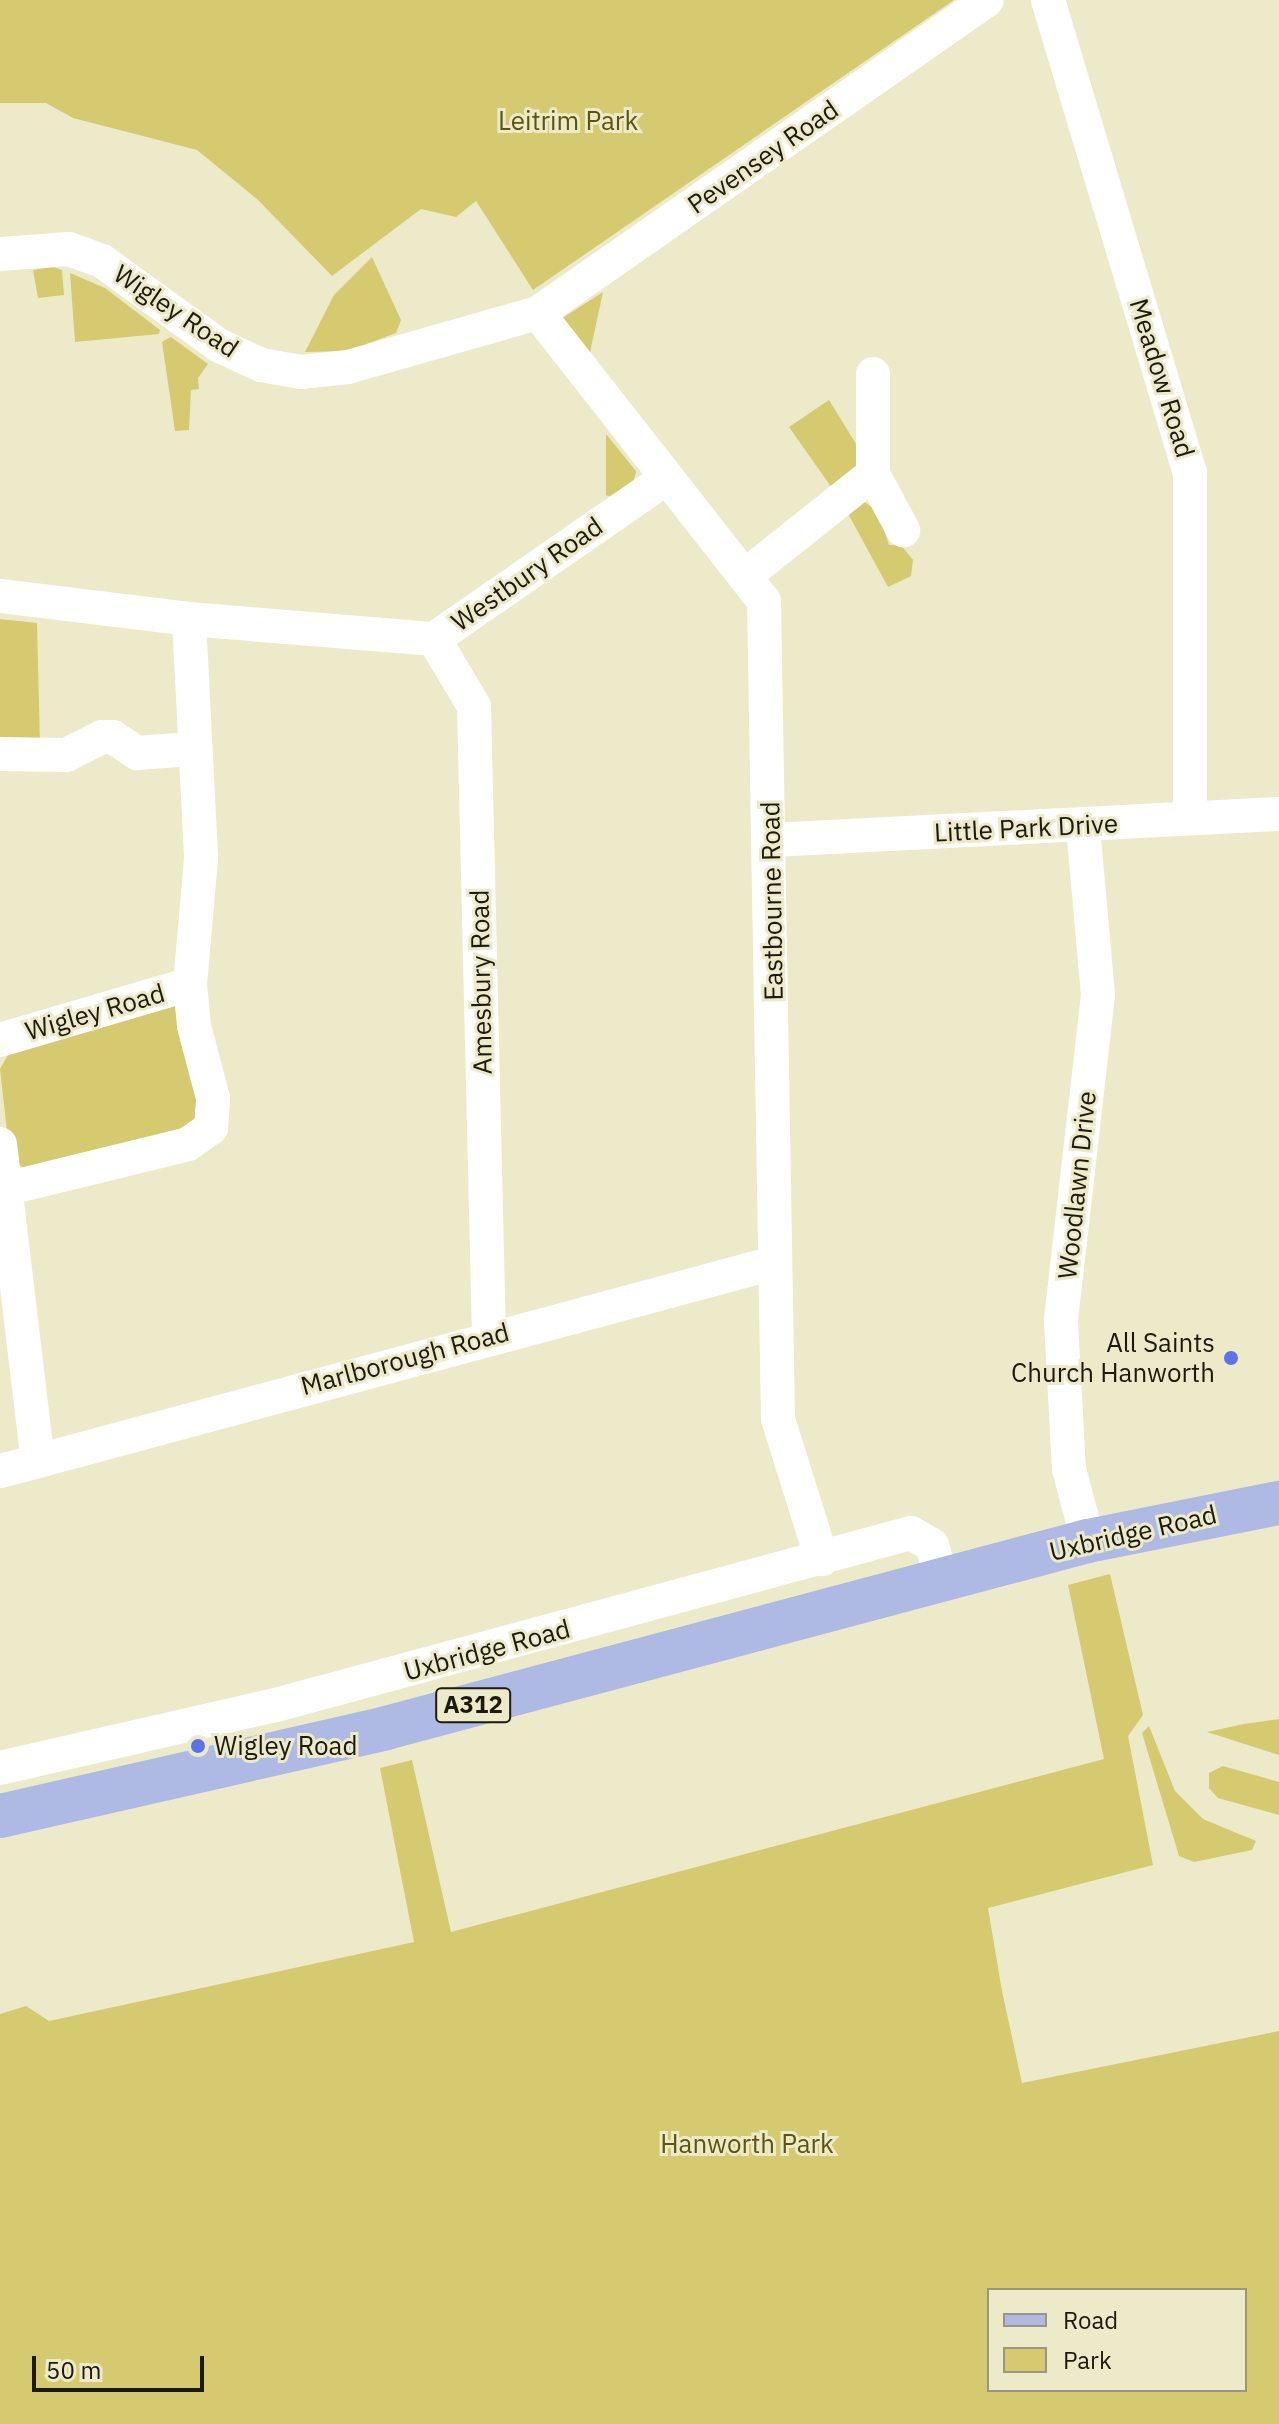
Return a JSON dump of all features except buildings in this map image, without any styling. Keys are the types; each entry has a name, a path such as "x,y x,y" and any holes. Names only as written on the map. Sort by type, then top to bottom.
{"main road":[{"name":"Uxbridge Road","path":"0,1816 386,1728 1088,1541 1279,1503"}],"street":[{"name":"Pevensey Road","path":"538,313 987,0"},
{"name":"Meadow Road","path":"1048,0 1190,472 1190,817"},
{"name":"Wigley Road","path":"0,254 69,249 102,261 218,345 261,365 301,372 348,367 538,313"},
{"name":"Eastbourne Road","path":"538,313 665,479 746,575 764,601 772,840 778,1419 822,1559"},
{"path":"873,374 873,474 903,530"},
{"path":"746,575 873,474"},
{"name":"Westbury Road","path":"189,619 434,639 665,479"},
{"path":"0,596 189,619"},
{"name":"Wigley Road","path":"5,1189 188,1144 211,1128 213,1098 194,1026 190,984 201,859 192,749 189,619"},
{"name":"Amesbury Road","path":"434,639 474,706 489,1336"},
{"path":"0,754 66,755 102,737 113,737 137,753 192,749"},
{"name":"Little Park Drive","path":"772,840 1083,827 1190,817 1279,814"},
{"name":"Woodlawn Drive","path":"1083,827 1098,995 1061,1322 1069,1469 1088,1541"},
{"name":"Wigley Road","path":"0,1040 190,984"},
{"path":"0,1144 38,1461 0,1471"},
{"name":"Marlborough Road","path":"38,1461 489,1336 774,1263"},
{"name":"Uxbridge Road","path":"0,1768 291,1701 911,1533 932,1545 942,1580"}],"green space":[{"name":"Leitrim Park","path":"0,0 954,0 533,290 476,201 456,217 421,209 332,276 257,199 197,150 73,118 46,103 0,103"},
{"path":"372,257 401,320 396,333 348,351 305,352 334,295"},
{"path":"53,267 62,270 64,295 38,298 33,270"},
{"path":"70,273 105,288 160,330 159,334 75,342"},
{"path":"603,292 589,357 561,319"},
{"path":"171,337 208,364 198,378 199,389 191,390 189,430 175,431 162,342"},
{"path":"829,400 866,460 834,491 789,427"},
{"path":"606,434 636,471 634,481 613,498 606,495"},
{"path":"861,499 879,513 889,545 901,545 913,560 911,576 888,587 845,508"},
{"path":"0,619 37,623 40,745 0,746"},
{"path":"175,1006 201,1098 194,1125 26,1170 10,1158 0,1069 8,1055"},
{"name":"Hanworth Park","path":"1110,1574 1143,1715 1128,1736 1153,1865 988,1908 1002,1991 1022,2083 1279,2031 1279,2424 0,2424 0,2014 26,2006 49,2021 414,1942 380,1768 412,1760 451,1932 1104,1759 1068,1585"},
{"path":"1279,1719 1279,1755 1207,1732 1244,1724"},
{"path":"1149,1726 1175,1791 1203,1819 1256,1841 1252,1850 1194,1862 1179,1856 1142,1733"},
{"path":"1223,1766 1279,1782 1279,1815 1218,1798 1209,1788 1209,1773"}],"place":[{"name":"All Saints Church Hanworth","path":"1231,1358"},
{"name":"Wigley Road","path":"198,1746"}]}
